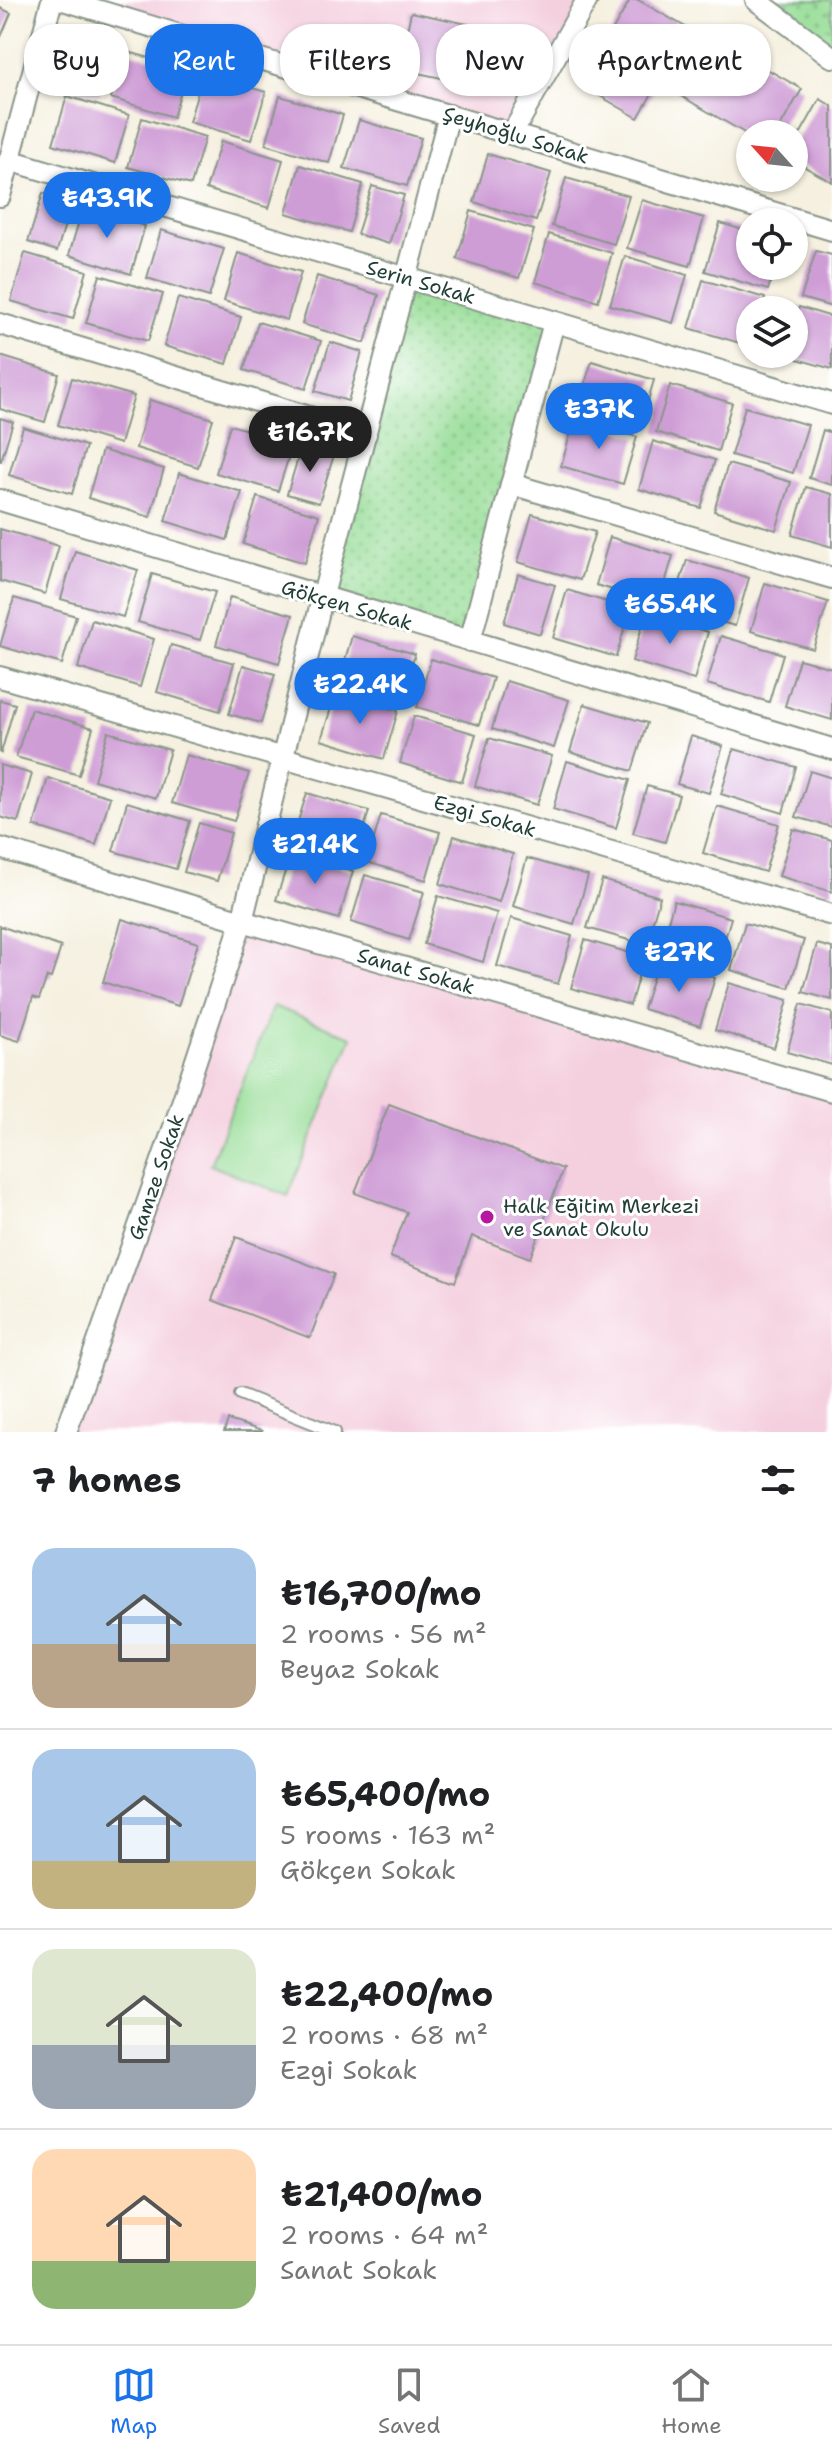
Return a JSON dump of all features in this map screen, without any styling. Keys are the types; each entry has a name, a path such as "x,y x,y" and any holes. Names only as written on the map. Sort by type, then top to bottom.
{"street":[{"path":"0,196 52,0"},
{"name":"Şeyhoğlu Sokak","path":"63,0 832,230"},
{"path":"512,134 587,0"},
{"path":"756,0 832,57"},
{"name":"Gamze Sokak","path":"66,1432 154,1184 242,921 322,599 449,115"},
{"name":"Serin Sokak","path":"9,160 832,404"},
{"path":"470,641 554,322"},
{"path":"0,324 366,434"},
{"path":"511,484 832,578"},
{"name":"Gökçen Sokak","path":"0,500 322,599 832,749"},
{"name":"Ezgi Sokak","path":"0,677 832,915"},
{"name":"Sanat Sokak","path":"0,848 832,1091"}],"lane":[{"path":"240,1394 335,1432"}],"shaded area":[{"path":"63,0 587,0 574,24 569,24 569,32 553,61 553,24 436,24 436,96 533,96 512,134 385,96 420,96 420,24 280,24 280,65 264,60 264,24 145,24"},
{"name":"Halk Eğitim Merkezi ve Sanat Okulu","path":"242,921 832,1091 832,1432 66,1432"}],"green space":[{"path":"756,0 832,0 832,57"},
{"path":"406,278 554,322 470,641 322,599"},
{"path":"273,1006 352,1037 288,1196 210,1165"}],"building":[{"path":"630,0 638,0 680,24 616,24"},
{"path":"0,8 11,13 0,39"},
{"path":"411,12 468,24 436,24 436,77 420,73 420,24 408,24"},
{"path":"129,52 145,57 145,96 180,96 173,117 111,98 129,96"},
{"path":"771,71 802,89 784,120 736,120 736,128 681,96 771,96"},
{"path":"266,92 251,140 189,122 197,96 264,96"},
{"path":"67,96 129,115 115,163 53,144"},
{"path":"280,96 343,115 329,163 266,144"},
{"path":"600,96 651,96 638,118"},
{"path":"820,99 832,106 832,182 808,169 808,120"},
{"path":"142,118 205,137 191,185 128,167"},
{"path":"359,120 421,138 407,186 344,168"},
{"path":"221,141 283,160 269,208 206,189"},
{"path":"488,154 551,173 536,221 474,202"},
{"path":"300,165 363,184 349,232 286,213"},
{"path":"566,178 629,196 614,244 552,226"},
{"path":"372,186 404,195 389,244 357,234"},
{"path":"43,193 72,201 57,251 28,242"},
{"path":"642,200 704,218 690,266 627,248"},
{"path":"83,207 145,226 131,274 69,255"},
{"path":"471,211 534,230 519,278 457,259"},
{"path":"720,223 736,228 736,280 771,280 768,290 705,271"},
{"path":"161,230 224,249 209,297 147,278"},
{"path":"549,234 612,253 598,301 535,282"},
{"path":"816,251 832,255 832,307 802,296"},
{"path":"25,253 87,271 73,319 11,301"},
{"path":"238,253 301,272 287,320 224,301"},
{"path":"625,256 687,275 673,323 610,305"},
{"path":"100,275 163,294 148,341 86,323"},
{"path":"317,276 379,295 365,343 302,324"},
{"path":"703,280 758,296 736,296 736,342 689,328"},
{"path":"178,298 241,317 227,364 164,346"},
{"path":"808,310 832,317 832,369 808,362"},
{"path":"258,322 321,341 306,389 244,370"},
{"path":"330,342 362,352 348,401 315,391"},
{"path":"0,356 59,374 45,422 0,409"},
{"path":"592,361 654,380 640,428 577,409"},
{"path":"72,378 134,396 120,444 58,425"},
{"path":"670,385 732,403 718,451 656,432"},
{"path":"150,400 213,419 198,467 136,448"},
{"path":"745,407 808,425 793,473 731,455"},
{"path":"0,418 13,422 1,461 0,461"},
{"path":"575,418 637,437 623,484 561,466"},
{"path":"230,425 293,443 278,491 216,473"},
{"path":"23,427 86,446 72,494 9,475"},
{"path":"823,430 832,433 832,485 809,478"},
{"path":"653,441 715,460 701,508 639,489"},
{"path":"302,445 334,455 319,503 287,494"},
{"path":"102,450 164,469 150,517 88,498"},
{"path":"728,464 791,482 776,530 714,511"},
{"path":"179,473 242,492 227,540 165,521"},
{"path":"806,487 832,494 832,547 792,535"},
{"path":"257,497 319,515 305,563 243,544"},
{"path":"532,514 595,532 580,580 518,562"},
{"path":"0,529 59,546 45,594 0,581"},
{"path":"610,537 673,556 659,603 596,585"},
{"path":"75,551 138,570 123,617 61,599"},
{"path":"687,560 749,578 735,626 672,608"},
{"path":"152,574 215,592 200,640 138,622"},
{"path":"518,574 555,585 540,634 504,623"},
{"path":"765,583 828,602 813,649 751,631"},
{"path":"567,590 630,609 616,657 553,638"},
{"path":"230,597 293,615 279,663 216,645"},
{"path":"14,598 76,616 62,664 0,646"},
{"path":"646,613 708,632 694,680 632,661"},
{"path":"92,620 154,639 140,687 78,668"},
{"path":"352,636 415,654 401,702 338,684"},
{"path":"721,636 783,654 769,702 707,684"},
{"path":"171,645 234,663 220,711 157,692"},
{"path":"431,659 493,678 479,725 417,707"},
{"path":"799,659 832,668 832,720 785,706"},
{"path":"243,665 275,674 261,723 229,714"},
{"path":"506,681 569,700 554,748 492,729"},
{"path":"336,692 398,711 384,759 321,740"},
{"path":"0,700 15,704 1,753 0,752"},
{"path":"584,704 647,723 632,771 570,752"},
{"path":"31,709 93,728 79,775 16,757"},
{"path":"414,716 476,734 462,782 400,763"},
{"path":"108,732 170,750 156,798 94,780"},
{"path":"691,736 723,746 709,793 677,784"},
{"path":"489,738 552,756 537,805 475,786"},
{"path":"734,749 796,767 783,813 721,794"},
{"path":"186,755 249,773 234,821 172,803"},
{"path":"567,761 630,780 616,828 553,809"},
{"path":"0,765 32,774 18,822 0,817"},
{"path":"810,771 832,778 832,827 796,817"},
{"path":"48,778 110,797 96,845 34,826"},
{"path":"647,786 679,795 665,842 633,833"},
{"path":"307,793 369,811 355,859 292,840"},
{"path":"127,802 190,821 176,869 113,851"},
{"path":"717,806 779,824 765,872 703,853"},
{"path":"381,815 440,832 426,880 367,862"},
{"path":"199,823 231,833 217,881 184,872"},
{"path":"793,829 832,840 832,892 779,876"},
{"path":"454,836 513,854 499,902 440,884"},
{"path":"291,853 353,871 339,919 276,900"},
{"path":"527,858 588,876 574,924 513,906"},
{"path":"365,875 424,892 409,940 351,922"},
{"path":"602,880 660,897 646,945 587,928"},
{"path":"438,896 497,913 483,962 424,944"},
{"path":"674,901 731,918 717,966 660,949"},
{"path":"511,918 572,936 558,984 497,966"},
{"path":"122,919 198,943 178,1006 103,982"},
{"path":"745,923 804,940 789,988 731,970"},
{"path":"0,926 61,947 51,978 47,977 39,999 33,997 19,1041 0,1035"},
{"path":"585,940 644,957 630,1005 571,988"},
{"path":"817,944 832,948 832,1000 803,992"},
{"path":"658,961 715,978 700,1026 643,1009"},
{"path":"729,983 788,1000 774,1048 715,1030"},
{"path":"801,1004 832,1013 832,1065 787,1052"},
{"path":"389,1104 563,1169 530,1258 472,1236 455,1282 390,1257 407,1212 355,1193"},
{"path":"236,1237 334,1274 310,1338 212,1300"},
{"path":"228,1420 262,1431 262,1432 224,1432"}],"place":[{"name":"Halk Eğitim Merkezi ve Sanat Okulu","path":"487,1217"}]}
